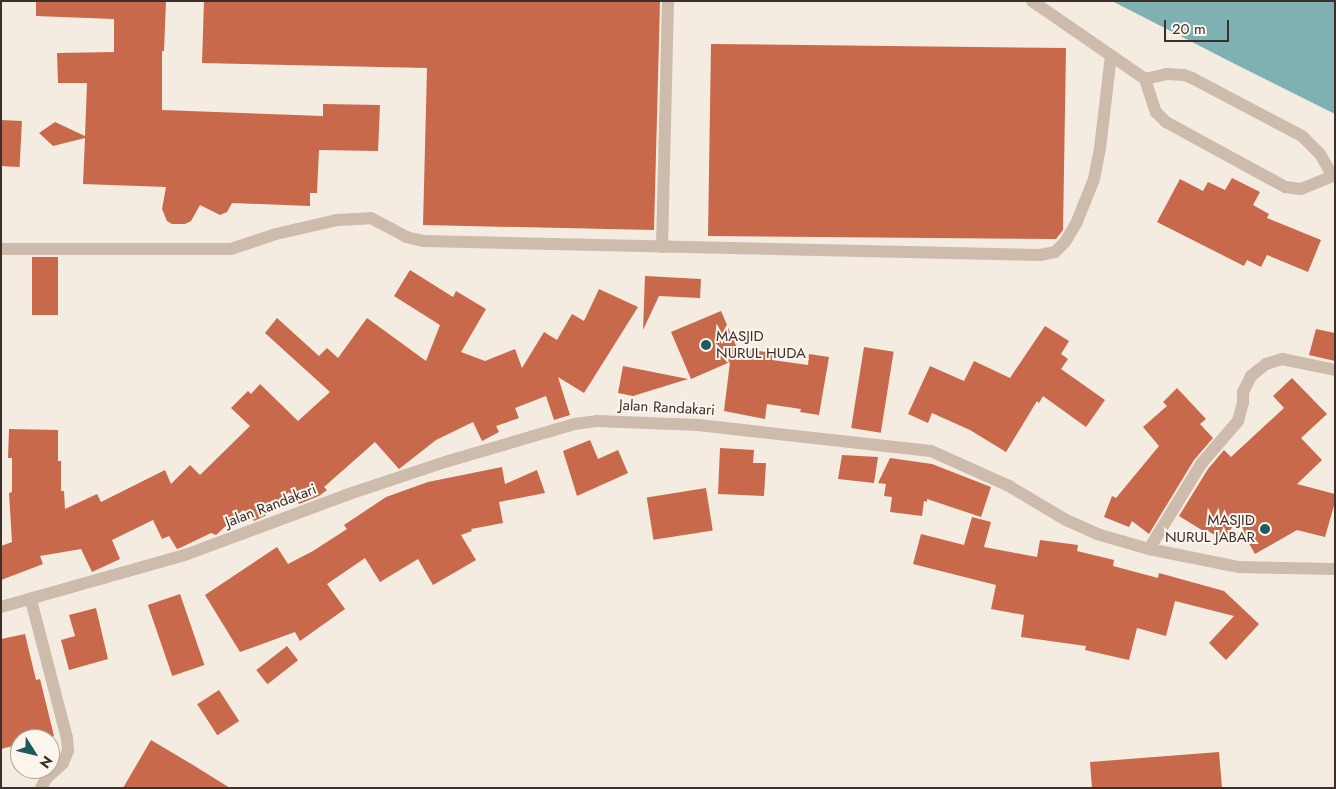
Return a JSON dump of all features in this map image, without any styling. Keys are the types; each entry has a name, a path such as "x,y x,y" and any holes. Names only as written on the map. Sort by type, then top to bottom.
{"street":[{"path":"662,247 668,1"},
{"path":"1032,1 1145,79 1156,112 1166,122 1285,186 1301,189 1333,175 1320,154 1302,136 1192,78 1184,75 1166,74 1145,79"},
{"path":"1,249 231,249 250,245 276,234 337,220 371,218 406,237 424,241 1019,256 1055,252 1065,242 1076,224 1094,179 1100,148 1111,56"},
{"path":"1150,549 1201,464 1238,421 1243,402 1243,392 1251,376 1266,364 1282,360 1335,370"},
{"name":"Jalan Randakari","path":"1,607 185,555 346,495 445,462 575,424 596,421 698,425 931,451 1010,486 1080,527 1150,549 1239,568 1335,570"},
{"path":"31,600 67,738 68,751 62,763 46,779 42,788"}],"water":[{"path":"1112,1 1335,1 1335,114 1233,63"}],"building":[{"path":"36,1 166,1 164,51 162,51 162,110 323,116 323,104 380,105 378,151 319,150 317,193 310,193 310,206 232,203 227,212 220,215 200,205 191,221 185,224 172,224 167,221 162,209 166,187 83,184 85,138 53,146 39,133 55,122 85,136 87,83 58,83 57,53 114,52 114,19 36,16"},
{"path":"204,1 660,1 654,230 423,225 427,68 202,63"},
{"path":"711,44 1066,48 1063,230 1056,239 708,236"},
{"path":"1,120 22,121 20,167 1,166"},
{"path":"1232,178 1260,192 1253,205 1269,214 1267,218 1321,240 1308,272 1267,255 1261,267 1247,260 1244,266 1157,222 1180,179 1203,191 1208,182 1225,190"},
{"path":"32,257 58,257 58,315 32,315"},
{"path":"410,270 453,297 456,291 486,309 461,352 485,361 515,349 522,368 544,332 557,340 572,314 584,321 599,289 638,307 584,393 558,377 570,415 554,420 546,396 515,408 519,418 496,426 499,432 482,441 473,422 436,440 399,469 375,442 324,487 327,490 319,496 299,504 289,492 265,516 254,521 243,510 216,535 211,533 177,549 169,536 162,539 153,520 112,540 120,559 92,572 81,549 40,556 43,564 1,580 1,546 12,542 9,493 12,492 12,458 8,458 9,429 58,430 58,461 61,461 61,491 64,491 65,509 97,494 101,502 165,470 171,484 190,465 200,475 250,426 231,408 248,391 251,394 260,384 298,421 330,392 265,333 277,318 319,356 327,348 338,358 367,318 426,361 440,325 394,296"},
{"path":"645,276 701,279 700,298 659,296 643,330"},
{"path":"721,311 737,348 772,353 772,360 808,365 809,354 829,357 819,415 800,412 801,409 767,404 765,419 724,411 730,362 691,379 671,332"},
{"path":"1045,326 1069,341 1061,354 1068,359 1061,369 1105,400 1086,427 1043,396 1039,403 1037,401 1006,452 970,430 932,413 928,423 908,414 930,366 964,381 974,361 1010,378"},
{"path":"1316,329 1335,333 1335,361 1309,355"},
{"path":"864,347 894,352 881,433 851,428"},
{"path":"623,366 688,379 633,396 618,393"},
{"path":"1292,378 1327,414 1301,438 1322,460 1297,484 1335,494 1335,502 1325,537 1297,530 1255,554 1236,521 1224,540 1206,530 1205,532 1179,516 1208,469 1224,450 1231,457 1284,408 1273,396"},
{"path":"1177,388 1206,419 1200,424 1213,438 1194,460 1149,534 1132,521 1129,527 1104,517 1112,496 1116,498 1159,446 1143,427 1167,406 1163,402"},
{"path":"590,440 598,459 618,450 628,473 577,496 563,451"},
{"path":"720,448 754,450 753,463 766,463 764,496 718,494"},
{"path":"842,455 878,457 874,483 838,479"},
{"path":"890,458 932,464 991,487 981,517 927,499 927,502 924,501 922,516 890,512 892,497 884,496 886,484 878,483"},
{"path":"502,467 505,484 537,470 545,493 499,502 503,523 471,529 472,531 461,535 476,560 433,585 418,559 380,582 365,558 327,584 345,609 300,641 295,632 240,652 205,595 277,547 288,564 313,551 347,529 344,525 386,497 428,482"},
{"path":"706,488 713,530 653,540 647,497"},
{"path":"972,517 991,522 984,547 1037,557 1040,540 1078,545 1077,551 1114,560 1113,566 1158,578 1159,573 1224,591 1259,624 1226,660 1209,643 1234,616 1175,601 1166,636 1137,628 1129,660 1085,650 1086,646 1021,637 1024,615 991,609 996,585 913,564 921,534 964,545"},
{"path":"180,594 204,665 172,676 148,605"},
{"path":"96,608 108,659 69,670 61,640 75,636 69,615"},
{"path":"25,634 36,680 40,679 52,729 10,729 10,747 1,749 1,639"},
{"path":"287,646 298,660 267,684 256,670"},
{"path":"219,690 239,721 217,735 197,704"},
{"path":"151,740 193,765 230,788 123,788"},
{"path":"1219,752 1222,788 1092,788 1090,762"}],"place":[{"name":"MASJID NURUL HUDA","path":"706,345"},
{"name":"MASJID NURUL JABAR","path":"1265,529"}]}
